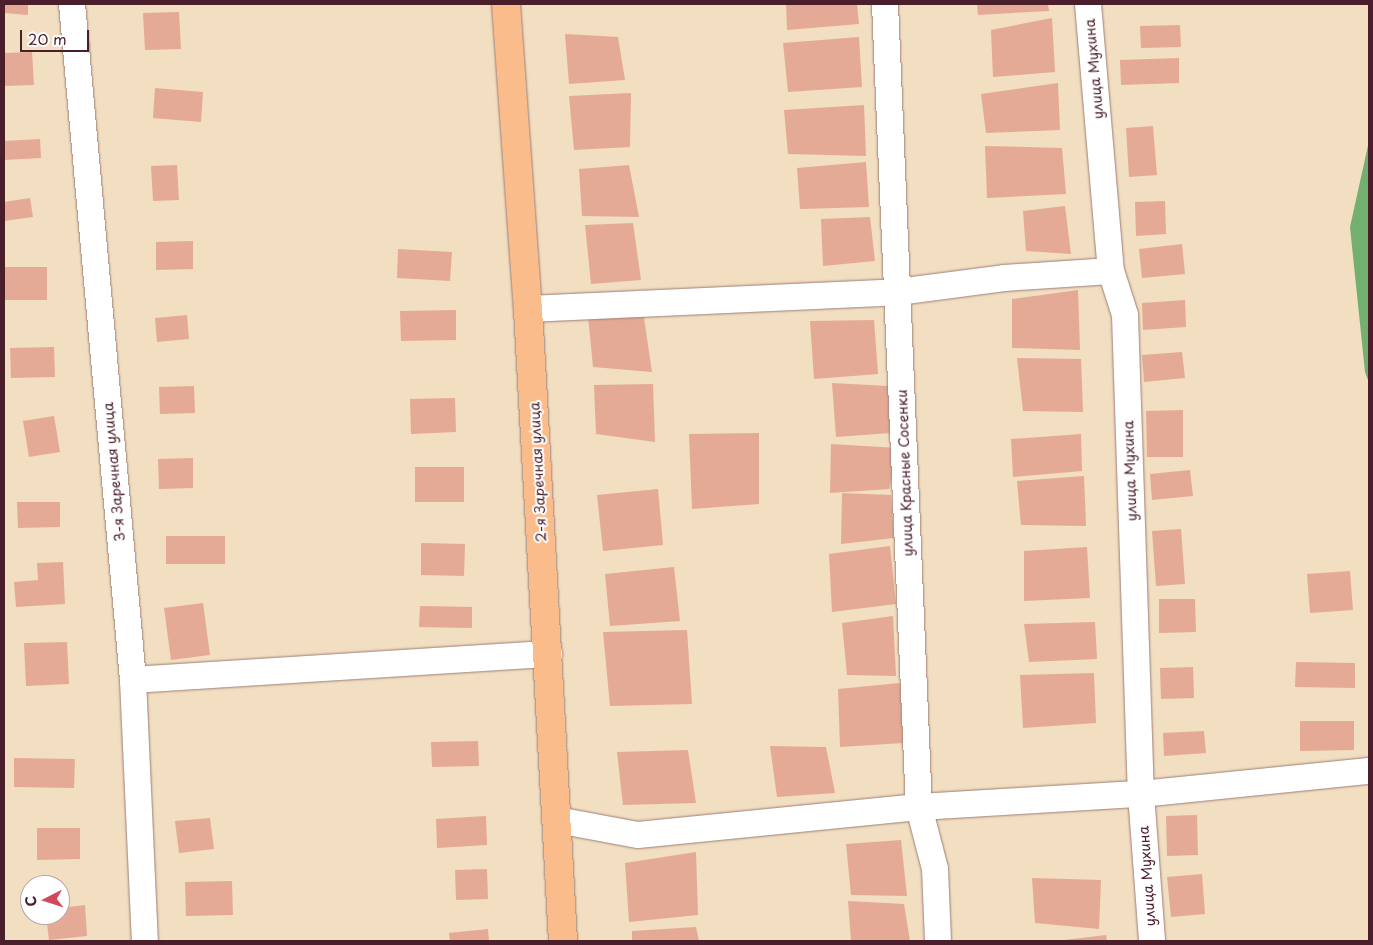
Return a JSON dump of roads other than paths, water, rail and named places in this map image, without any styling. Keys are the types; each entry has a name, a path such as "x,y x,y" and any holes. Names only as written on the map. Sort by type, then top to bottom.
{"main road":[{"name":"2-я Заречная улица","path":"506,4 528,308 549,654 562,941"}],"street":[{"name":"3-я Заречная улица","path":"72,4 133,680 145,941"},
{"name":"улица Красные Сосенки","path":"885,4 919,807 935,869 938,941"},
{"name":"улица Мухина","path":"1088,4 1112,271 1125,315 1141,794 1152,941"},
{"path":"528,308 898,292 1004,278 1112,271"},
{"path":"133,680 549,654"},
{"path":"557,820 638,835 919,807 1141,794 1369,771"}]}
